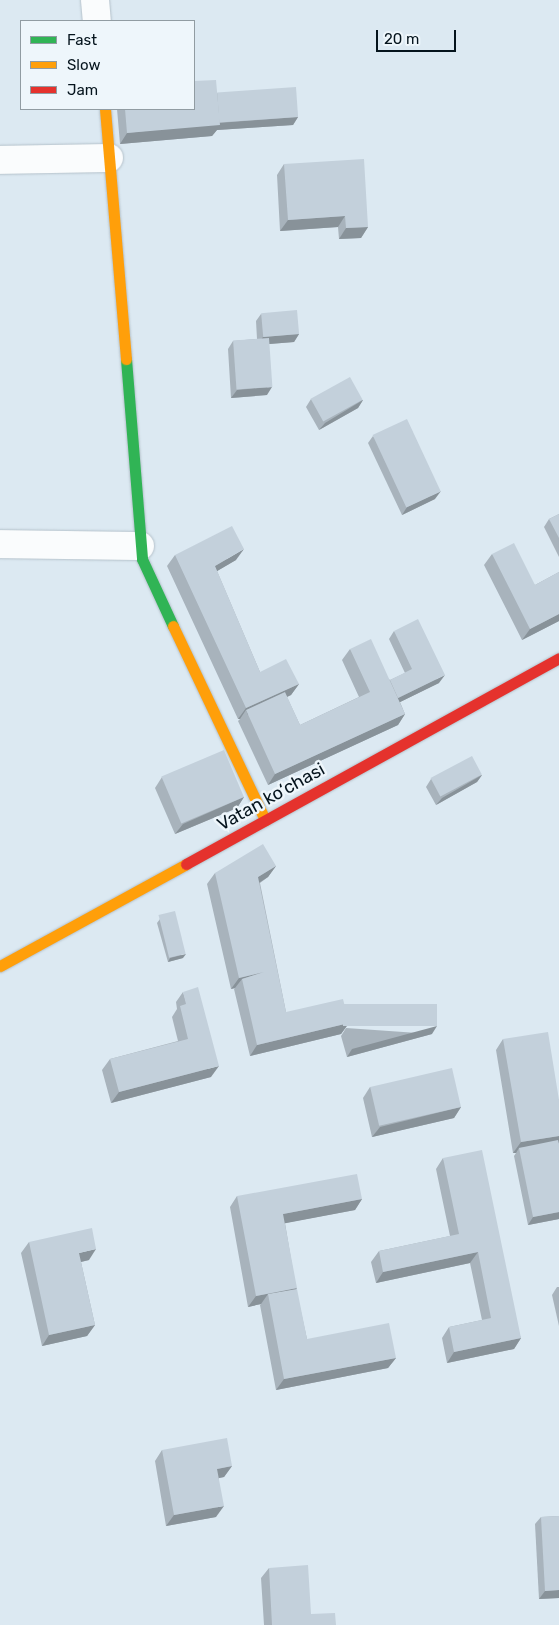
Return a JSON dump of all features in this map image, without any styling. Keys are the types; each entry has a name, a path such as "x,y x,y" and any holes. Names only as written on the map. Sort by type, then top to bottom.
{"street":[{"path":"95,0 97,20"},
{"path":"105,110 142,558 265,820"},
{"path":"0,160 109,158"},
{"path":"0,544 140,546"},
{"name":"Vatan ko‘chasi","path":"0,966 559,658"}],"building":[{"path":"216,80 220,125 127,133 125,110 195,110 195,81"},
{"path":"296,87 298,117 219,122 217,93"},
{"path":"364,159 368,227 346,228 345,216 288,220 284,164"},
{"path":"297,310 299,334 263,337 261,313"},
{"path":"269,338 272,387 237,389 233,341"},
{"path":"350,377 363,400 323,422 311,399"},
{"path":"407,419 441,492 406,508 373,435"},
{"path":"559,514 559,538 549,519"},
{"path":"232,526 244,549 215,566 260,672 286,659 299,684 246,708 175,555"},
{"path":"514,543 535,585 559,572 559,614 530,629 492,554"},
{"path":"418,619 445,675 398,698 390,680 412,669 394,631"},
{"path":"371,639 405,714 275,774 246,710 285,692 300,725 370,692 350,649"},
{"path":"224,750 244,797 181,824 161,777"},
{"path":"472,756 482,775 440,797 431,778"},
{"path":"263,844 276,866 258,877 286,1012 343,999 349,1023 257,1045 242,979 264,972 239,978 215,873"},
{"path":"175,911 186,954 169,958 159,915"},
{"path":"198,987 219,1066 119,1092 110,1059 188,1039 180,1006 186,1004 183,992"},
{"path":"343,1004 437,1004 437,1026 343,1026"},
{"path":"548,1032 559,1100 559,1136 521,1142 503,1039"},
{"path":"452,1068 461,1107 379,1126 370,1087"},
{"path":"558,1140 559,1212 533,1217 519,1148"},
{"path":"482,1150 521,1338 454,1352 449,1327 491,1318 478,1252 383,1272 379,1251 459,1234 443,1158"},
{"path":"357,1174 362,1199 283,1214 297,1288 256,1296 237,1196"},
{"path":"92,1228 96,1249 79,1253 95,1325 49,1335 29,1242"},
{"path":"297,1289 307,1339 389,1323 396,1358 284,1379 268,1294"},
{"path":"227,1438 232,1466 217,1469 224,1506 174,1515 162,1450"},
{"path":"559,1516 559,1590 545,1591 541,1517"},
{"path":"308,1565 311,1614 335,1613 336,1625 272,1625 269,1568"}],"traffic: fast":[{"path":"126,359 142,559 173,626"}],"traffic: slow":[{"path":"105,110 126,359"},
{"path":"173,626 265,820"},
{"path":"0,966 186,864"}],"traffic: jam":[{"path":"186,864 559,658"}]}
